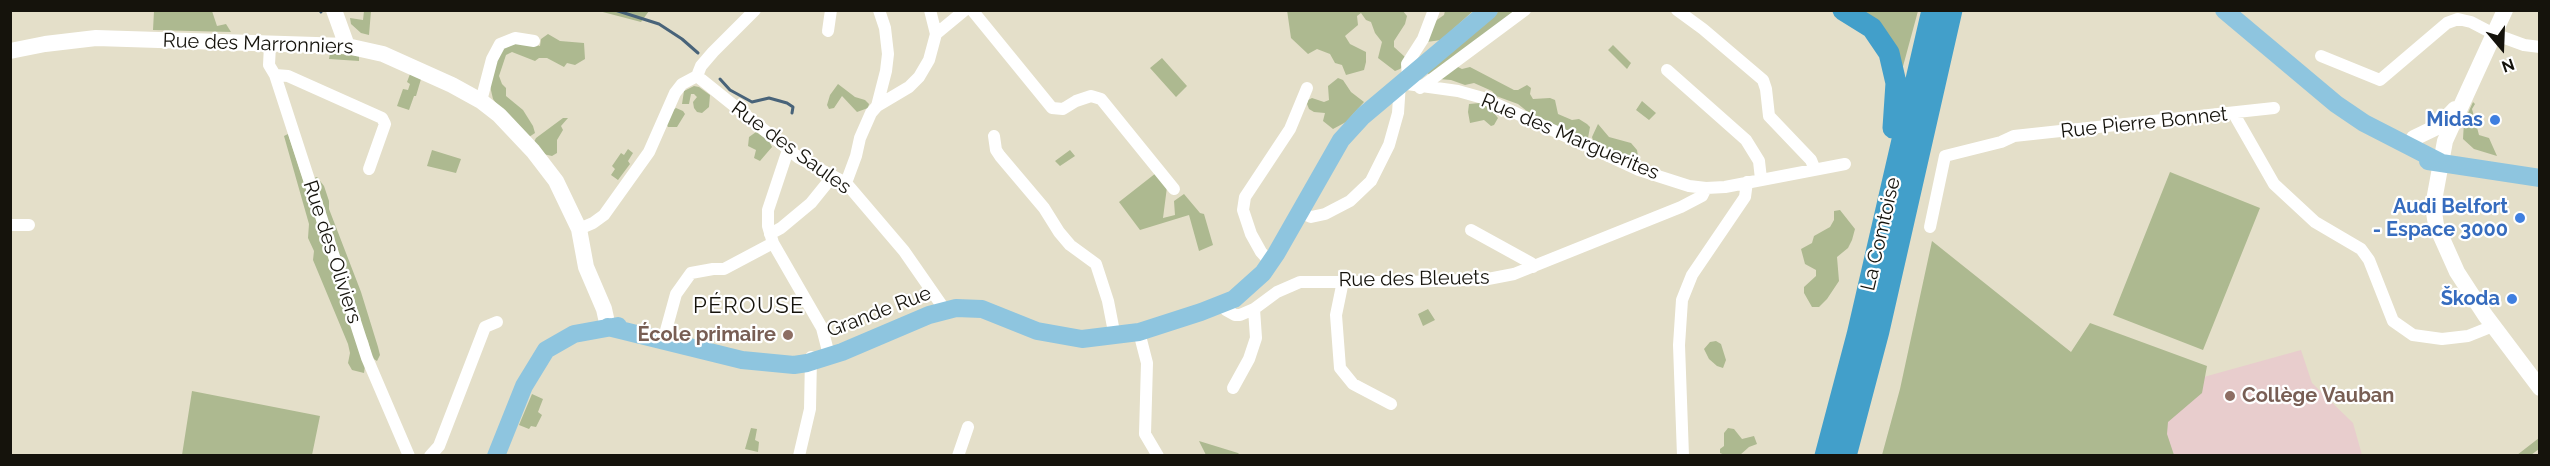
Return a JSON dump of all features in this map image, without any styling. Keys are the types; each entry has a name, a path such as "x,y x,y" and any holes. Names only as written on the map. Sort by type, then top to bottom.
{"highway":[{"path":"1843,10 1860,19 1877,34 1886,47 1894,67 1896,102 1886,214"},
{"name":"La Comtoise","path":"1825,456 1857,335 1932,10"},
{"name":"La Comtoise","path":"1846,456 1879,331 1952,10"}],"main road":[{"path":"2224,10 2336,104 2364,123 2378,139 2416,161 2440,162 2540,178"},
{"name":"Grande Rue","path":"496,456 524,386 546,350 574,333 608,327 742,360 784,365 817,358 945,310 982,309 1037,331 1072,339 1114,337 1139,332 1221,305 1246,290 1270,263 1341,140 1363,116 1410,82 1440,50 1481,13"},
{"path":"2364,123 2388,127 2414,138 2440,162"},
{"path":"608,327 621,325 745,353 817,358"}],"street":[{"path":"334,10 347,46"},
{"path":"579,229 599,220 631,180 650,152 675,93 682,84 698,76 708,58 754,10"},
{"path":"828,31 831,10"},
{"path":"846,183 860,138 877,106 888,54 885,28 879,10"},
{"path":"877,106 898,95 919,77 929,60 936,34 930,10"},
{"path":"936,34 965,10"},
{"path":"972,10 1052,108 1063,109 1091,96 1101,99 1174,189"},
{"path":"1299,212 1311,217 1325,214 1350,201 1371,181 1383,160 1410,82 1407,64 1423,39 1434,10"},
{"path":"1410,82 1525,10"},
{"path":"1677,10 1763,80 1769,116 1811,160 1815,170"},
{"path":"2505,10 2445,141 2433,206 2436,225 2457,272 2493,326 2540,388"},
{"path":"2321,56 2380,80 2447,23 2458,19 2471,22 2494,34 2524,45 2540,47"},
{"name":"Rue des Marronniers","path":"10,51 96,38 347,46 383,54 482,101 522,139 551,173 564,194 579,229 586,267 604,309 608,327"},
{"path":"482,101 492,59 500,44 515,38 534,40"},
{"name":"Rue des Oliviers","path":"270,45 269,69 367,358 409,456"},
{"path":"269,69 382,118 385,124 369,170"},
{"path":"1667,70 1746,140 1759,161 1761,179"},
{"name":"Rue des Saules","path":"698,76 745,116 771,133 788,150 846,183 886,229 924,278 945,310"},
{"name":"Rue des Marguerites","path":"1410,82 1483,98 1639,170 1689,186 1706,188 1845,164"},
{"path":"1270,263 1251,234 1243,210 1245,197 1290,129 1306,88"},
{"path":"2414,138 2439,126 2462,102"},
{"name":"Rue Pierre Bonnet","path":"1930,227 1945,156 2001,142 2014,136 2274,108"},
{"path":"2234,114 2274,184 2315,222 2361,249 2369,260 2393,321 2413,335 2442,339 2468,336 2493,326"},
{"path":"994,136 996,150 1000,156 1044,208 1059,232 1070,245 1096,264 1108,301 1114,337"},
{"path":"788,150 768,210 772,238 822,328 810,409 799,456"},
{"path":"665,334 680,286 691,273 724,269 772,238 820,195 832,177"},
{"path":"1683,456 1679,345 1682,300 1692,275 1745,197 1747,182"},
{"name":"Rue des Bleuets","path":"1254,309 1277,292 1300,282 1488,279 1514,274 1681,207 1702,196 1706,188"},
{"path":"10,225 29,225"},
{"path":"1472,230 1531,263 1533,267"},
{"path":"1343,281 1336,315 1341,368 1353,384 1391,404"},
{"path":"1221,305 1235,315 1254,309 1256,338 1249,359 1233,388"},
{"path":"430,456 439,446 485,327 497,322"},
{"path":"1139,332 1147,363 1145,434 1158,456"},
{"path":"958,456 968,427"}],"shaded area":[{"name":"Collège Vauban","path":"2301,350 2312,383 2353,423 2362,455 2104,455 2074,413"}],"green space":[{"path":"649,10 641,22 599,11"},
{"path":"1287,10 1403,11 1407,16 1405,24 1394,41 1394,47 1405,57 1405,64 1395,71 1378,58 1382,42 1371,22 1366,20 1361,13 1357,16 1358,25 1345,36 1350,44 1366,52 1366,62 1364,70 1346,75 1342,65 1335,63 1330,54 1317,49 1308,54 1291,38"},
{"path":"154,11 212,11 217,26 226,24 231,32 153,30"},
{"path":"364,11 371,11 369,35 361,33 351,24 350,18 363,20"},
{"path":"1445,11 1473,11 1441,40 1427,42 1431,24 1444,15"},
{"path":"1499,11 1514,11 1447,65 1430,75 1426,72"},
{"path":"1854,11 1918,11 1902,70"},
{"path":"548,34 560,41 584,43 585,59 575,65 567,63 564,67 547,58 539,58 535,61 512,52 506,55 499,76 506,88 506,96 523,110 533,126 535,133 529,137 501,110 493,99 490,86 497,53 509,44 525,42 540,46 541,39"},
{"path":"1613,45 1631,63 1627,69 1608,50"},
{"path":"330,53 359,56 359,61 329,59"},
{"path":"1162,58 1187,86 1176,97 1150,68"},
{"path":"1456,66 1462,69 1470,67 1514,90 1527,85 1531,88 1530,94 1533,99 1555,100 1558,114 1572,120 1579,119 1590,127 1588,138 1584,141 1528,112 1518,104 1496,96 1492,91 1474,83 1465,85 1439,79"},
{"path":"410,74 421,79 409,110 397,106 403,89 408,90 410,84 407,82"},
{"path":"1338,78 1343,80 1351,92 1364,102 1346,122 1333,129 1323,121 1325,113 1314,112 1307,104 1312,98 1324,102 1329,100 1328,86"},
{"path":"838,84 855,97 865,100 869,104 868,108 857,112 842,96 834,108 829,109 827,105 830,95"},
{"path":"694,86 710,95 709,107 702,113 697,112 694,108 693,102 697,97 694,94 691,94 689,104 682,104 684,91"},
{"path":"1642,101 1656,113 1649,120 1636,110"},
{"path":"2473,102 2475,104 2472,109 2479,135 2489,138 2497,156 2474,149 2463,139 2464,122"},
{"path":"1480,103 1489,107 1498,118 1494,125 1491,126 1484,120 1470,123 1469,104"},
{"path":"676,108 685,114 677,127 668,127 666,123 671,111"},
{"path":"563,118 568,118 561,126 563,130 557,140 557,153 552,156 543,154 534,142 536,138"},
{"path":"1598,124 1609,137 1631,143 1637,150 1638,156 1635,160 1631,162 1594,144 1592,137"},
{"path":"756,132 769,141 772,147 760,161 754,158 756,150 748,146 749,137"},
{"path":"288,134 365,366 364,373 352,370 348,363 350,353 348,344 313,260 314,251 308,238 309,224 284,136"},
{"path":"628,149 633,153 628,161 630,164 618,180 611,175 615,169 612,166 621,153 624,155"},
{"path":"432,150 461,159 456,173 427,166"},
{"path":"1070,150 1075,156 1060,166 1055,161"},
{"path":"2170,172 2260,208 2203,350 2113,315"},
{"path":"1156,173 1167,187 1163,218 1175,215 1174,201 1184,194 1200,213 1204,214 1213,245 1199,251 1189,215 1140,230 1119,202"},
{"path":"317,177 324,186 329,209 361,292 380,355 377,361 372,358 368,341 356,318 353,295 345,284 311,179"},
{"path":"1840,210 1855,229 1852,240 1848,248 1837,257 1839,281 1819,307 1812,307 1804,293 1804,287 1816,276 1816,270 1805,264 1801,249 1812,243 1814,236 1830,227 1834,220 1834,211"},
{"path":"1932,241 2071,352 2090,323 2207,366 2202,393 2168,422 2167,434 2174,455 1882,455 1900,389"},
{"path":"1428,309 1435,320 1423,326 1418,314"},
{"path":"1716,341 1721,344 1726,360 1723,368 1709,359 1704,349 1710,342"},
{"path":"192,391 320,416 312,455 182,455"},
{"path":"532,394 543,399 538,412 542,415 536,427 531,426 529,429 519,425"},
{"path":"751,428 757,429 755,440 759,442 758,452 745,449"},
{"path":"1728,428 1734,429 1742,439 1754,436 1757,444 1749,447 1740,455 1720,453 1720,449 1724,446 1724,433"},
{"path":"2539,438 2539,449 2531,455 2517,455"},
{"path":"1199,441 1238,453 1240,455 1206,455"}],"waterway":[{"path":"615,10 659,24 698,53"},
{"path":"720,79 730,90 752,102 769,98 787,103 793,107 792,113"}],"place":[{"name":"Midas","path":"2495,120"},
{"name":"Audi Belfort - Espace 3000","path":"2520,218"},
{"name":"Škoda","path":"2512,299"},
{"name":"École primaire","path":"788,335"},
{"name":"Collège Vauban","path":"2230,396"}],"district":[{"name":"PÉROUSE","path":"749,306"}]}
